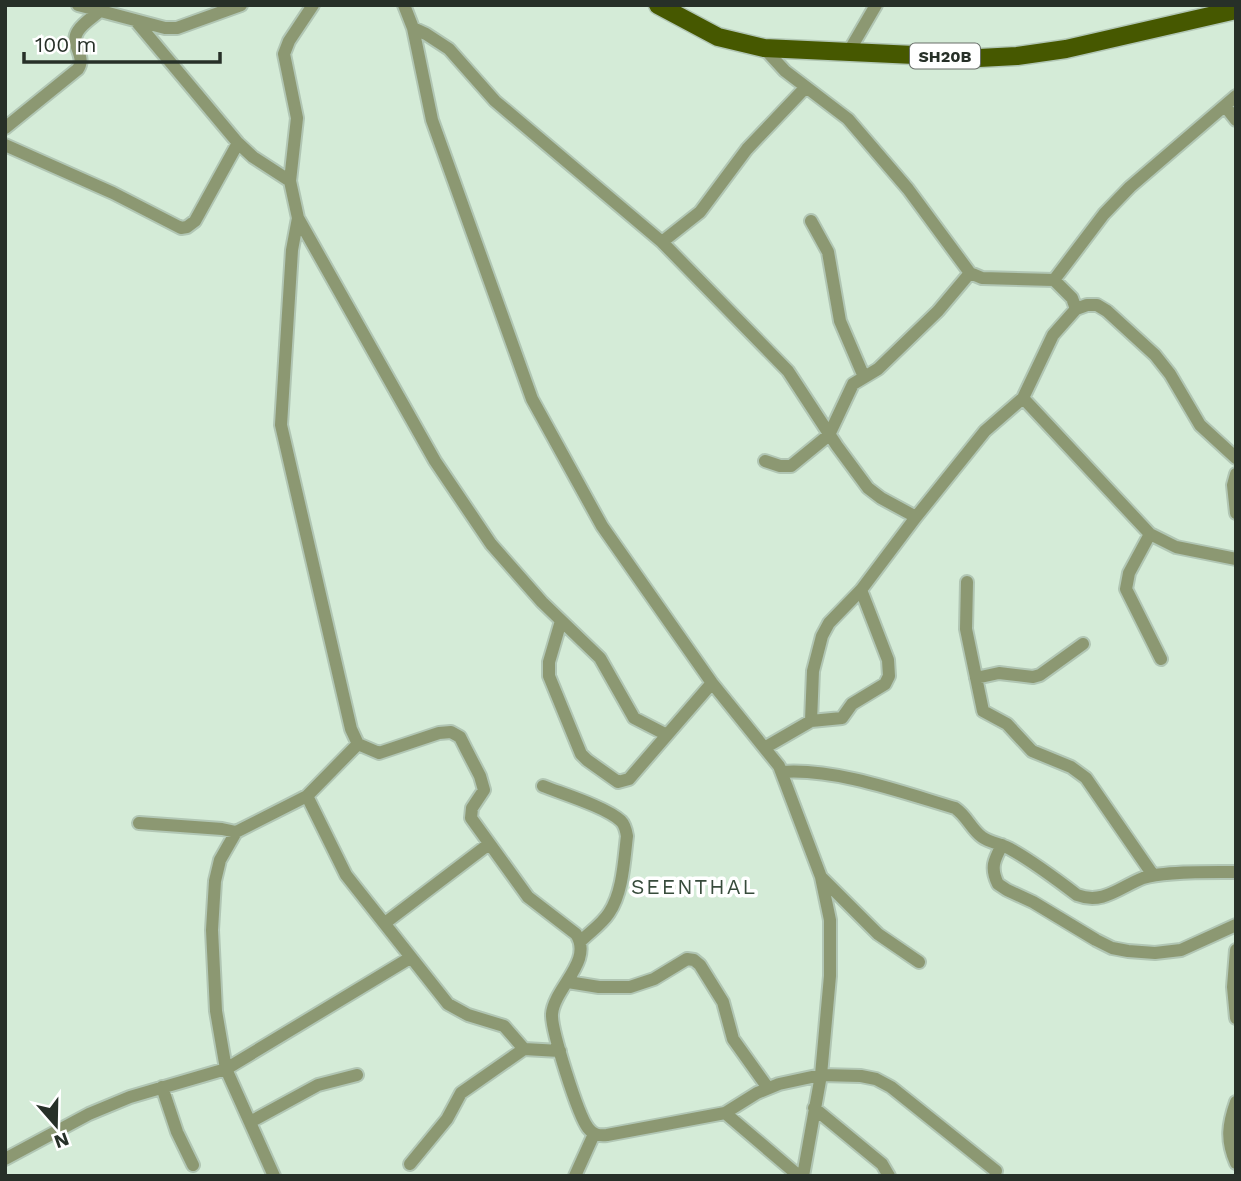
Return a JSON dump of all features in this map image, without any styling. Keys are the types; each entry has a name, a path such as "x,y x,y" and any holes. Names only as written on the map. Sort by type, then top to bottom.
{"main road":[{"name":"SH20B","path":"658,5 718,37 764,48 979,58 1040,54 1236,10"}],"street":[{"path":"78,5 165,28 177,28 241,5"},
{"path":"313,5 289,41 284,54 298,118 290,181 298,218 435,461 491,544 561,621 600,658 611,673 634,718 667,735"},
{"path":"404,5 413,28 432,120 532,399 602,526 712,683 766,747 782,772 821,877 830,920 830,976 821,1075 801,1176 725,1113"},
{"path":"848,53 876,5"},
{"path":"5,128 78,69 82,64 76,36 79,29 100,11"},
{"path":"135,20 238,143 253,157 290,181"},
{"path":"413,28 449,49 495,101 662,242 788,372 829,435 874,493 916,517"},
{"path":"764,48 785,71 848,119 862,134 908,189 970,274 982,278 1054,280 1072,298 1076,309"},
{"path":"662,242 700,212 747,149 806,87"},
{"path":"1054,280 1104,214 1130,187 1236,96"},
{"path":"1224,106 1236,120"},
{"path":"5,145 113,193 181,228 195,221 238,143"},
{"path":"298,218 292,250 281,425 348,715 358,744 379,753 439,733 451,732 460,737 480,776 484,790 472,808 471,818 528,897 576,934 580,941 579,955 552,1013 560,1051 586,1124 594,1134 607,1135 725,1113 768,1088 821,1075 876,1079 891,1087 996,1171"},
{"path":"811,221 828,253 840,321 864,377"},
{"path":"765,461 780,467 791,466 829,435 850,389 878,369 938,311 970,274"},
{"path":"811,721 813,671 822,636 985,431 1023,398 1053,335 1076,309 1087,305 1107,311 1155,355 1170,373 1200,425 1236,458"},
{"path":"1023,398 1150,534 1176,547 1236,559"},
{"path":"1236,474 1233,485 1236,513"},
{"path":"1150,534 1129,573 1126,589 1161,659"},
{"path":"967,582 966,629 983,711 1007,723 1032,751 1071,767 1086,778 1153,875"},
{"path":"766,747 811,721 842,718 852,704 885,684 889,676 888,660 861,590"},
{"path":"561,621 549,662 549,676 577,747 587,761 612,778 624,782 629,779 712,683"},
{"path":"976,678 999,673 1033,677 1040,675 1083,644"},
{"path":"274,1176 226,1069 216,1011 212,930 215,881 220,860 236,832 307,796 358,744"},
{"path":"782,772 821,774 901,791 955,808 963,813 980,836 1026,857 1077,895 1086,898 1106,897 1153,875 1236,872"},
{"path":"543,786 619,819 626,829 621,879 613,905 608,915 580,941"},
{"path":"307,796 346,875 448,1004 468,1015 504,1026 524,1049"},
{"path":"139,823 236,832"},
{"path":"385,923 489,844"},
{"path":"1002,845 993,863 998,884 1112,948 1171,952 1236,925"},
{"path":"821,877 878,934 919,962"},
{"path":"1236,950 1233,987 1236,1018"},
{"path":"5,1159 89,1114 130,1097 226,1069 410,958"},
{"path":"568,982 599,987 630,987 654,979 687,959 694,960 723,1002 733,1039 768,1088"},
{"path":"410,1164 447,1119 461,1093 524,1049 560,1051"},
{"path":"250,1122 318,1085 357,1075"},
{"path":"162,1087 177,1132 193,1165"},
{"path":"1236,1102 1227,1126 1227,1137 1236,1163"},
{"path":"814,1108 881,1164 888,1176"},
{"path":"575,1176 594,1134"}],"district":[{"name":"SEENTHAL","path":"694,887"}]}
